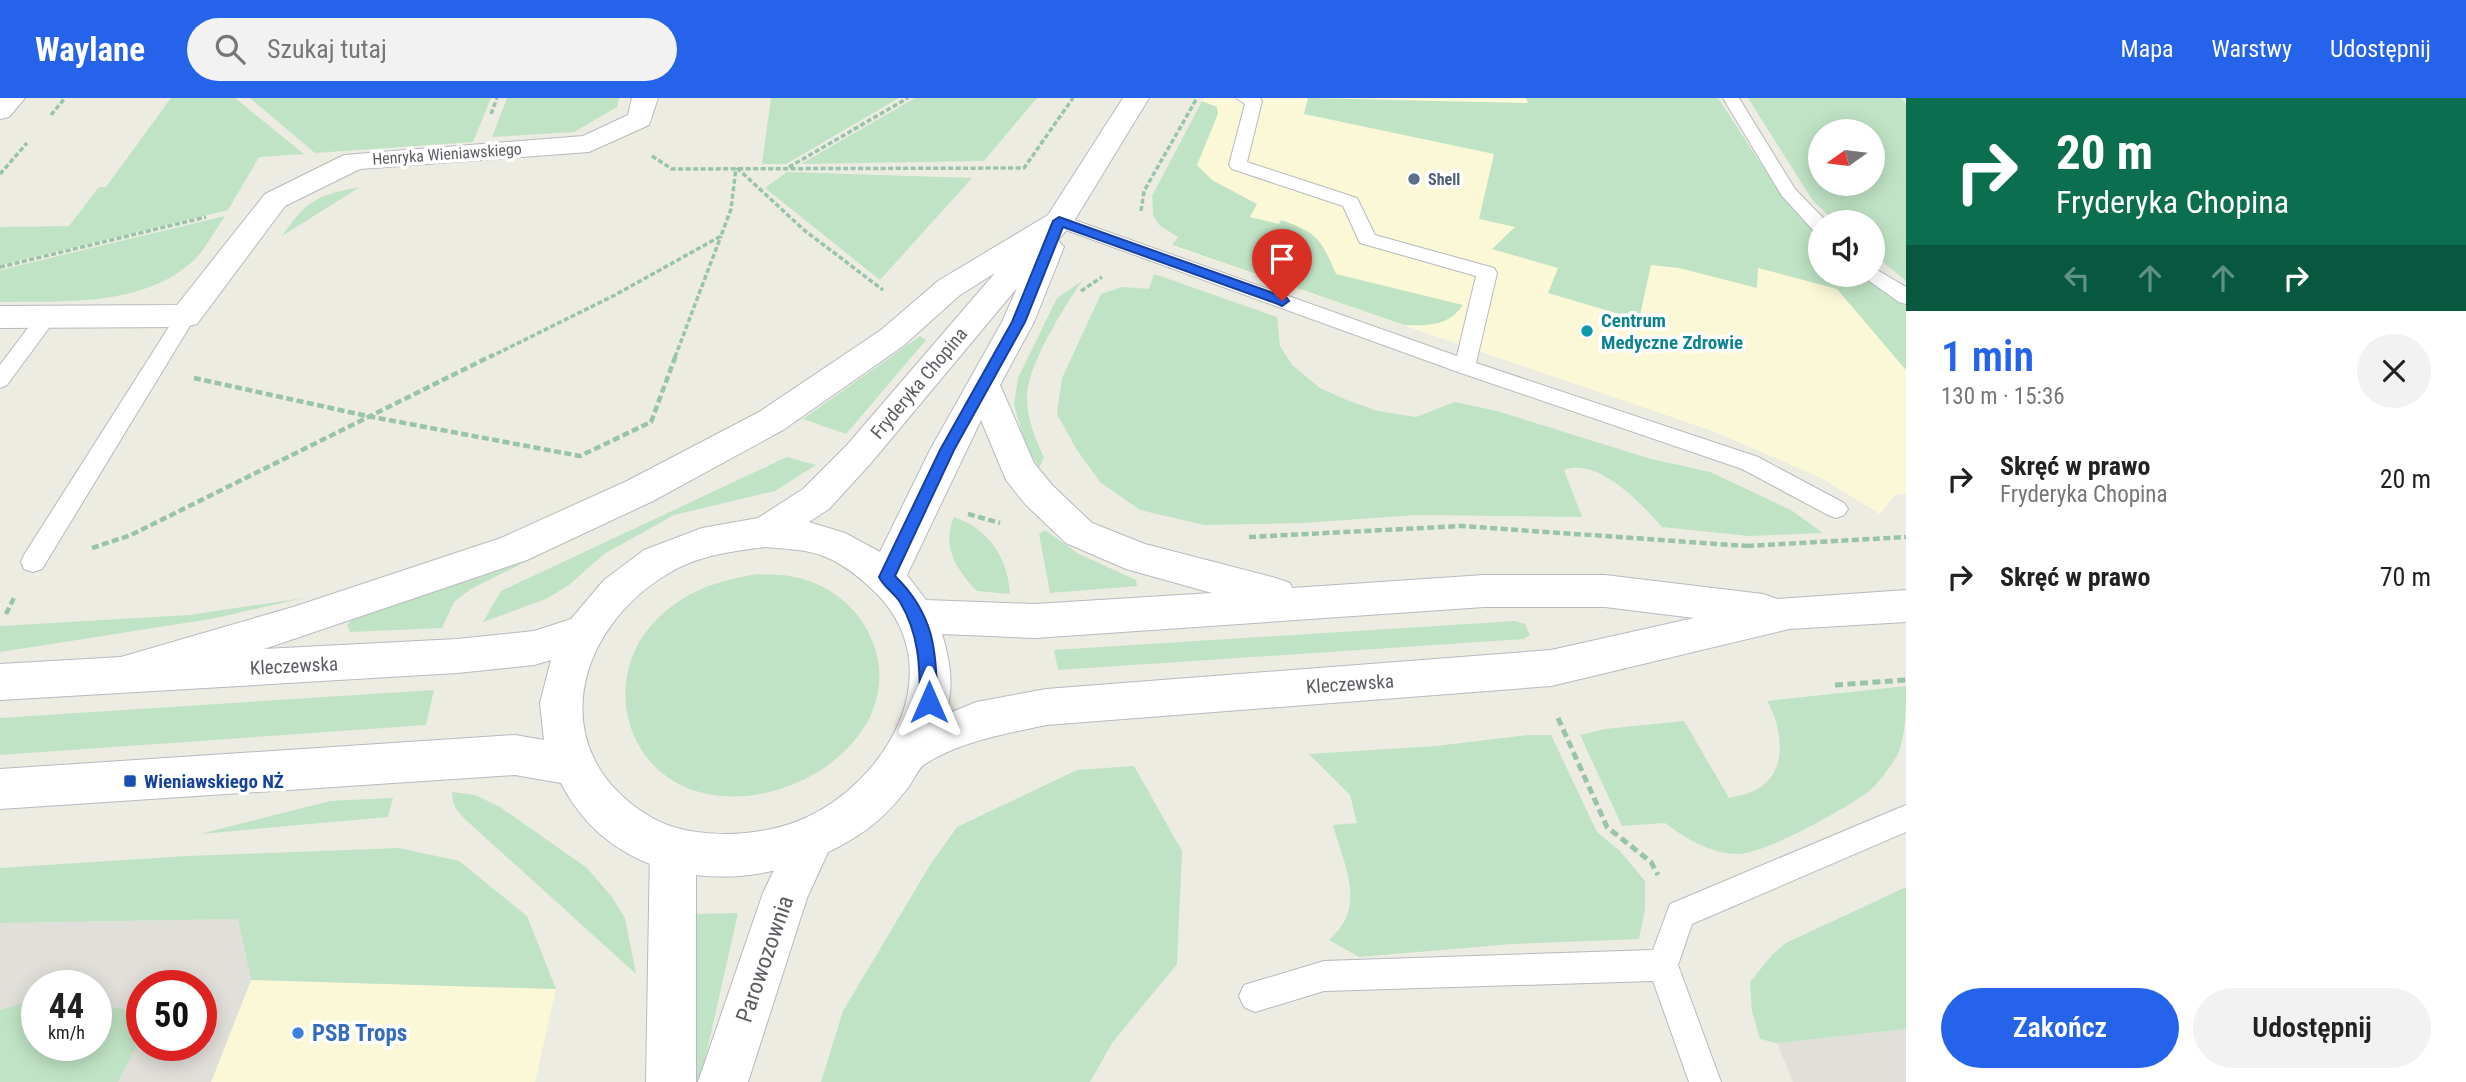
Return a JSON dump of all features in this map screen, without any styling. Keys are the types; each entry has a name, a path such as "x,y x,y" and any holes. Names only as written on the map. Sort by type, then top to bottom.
{"main road":[{"path":"0,111 12,98"},
{"name":"Henryka Wieniawskiego","path":"186,316 275,200 354,161 589,144 640,119 645,98"},
{"name":"Fryderyka Chopina","path":"766,532 816,499 859,454 963,329 1059,221 1136,98"},
{"path":"118,676 293,624 514,549 640,491 781,415 892,338 949,288 1059,221"},
{"name":"Fryderyka Chopina","path":"887,577 947,450 1018,322 1059,221"},
{"path":"0,317 186,316"},
{"path":"983,385 1018,470 1039,495 1079,533 1139,558 1302,602"},
{"path":"766,532 806,536 842,547 887,577 902,593 916,615 929,657 929,702 912,748 887,784 853,815 812,839 766,853 719,857 673,849 629,830 594,801 572,765 561,720 565,675 585,632 610,597 644,569 683,549 724,537 766,532"},
{"name":"Kleczewska","path":"916,615 1035,621 1483,591 1605,591 1789,613"},
{"name":"Kleczewska","path":"912,748 976,721 1046,707 1551,668 1789,613 1906,606"},
{"name":"Kleczewska","path":"0,682 457,656 534,648 585,632"},
{"path":"0,789 515,755 572,765"},
{"name":"Parowozownia","path":"723,1082 786,893 812,839"},
{"path":"670,1082 673,849"}],"lane":[{"path":"1244,98 1254,100 1238,165 1352,202 1367,239 1487,273 1465,367"},
{"path":"1731,98 1788,192 1808,213"},
{"path":"1059,221 1465,367 1750,463 1836,509"},
{"path":"1885,282 1906,297"},
{"path":"33,562 186,316"},
{"path":"0,380 47,317"},
{"path":"1705,1082 1663,965 1681,914 1906,818"},
{"path":"1255,996 1324,976 1663,965"}],"path":[{"path":"788,168 908,98"},
{"path":"649,154 672,169 1024,168 1073,98"},
{"path":"1143,218 1140,204 1144,191 1197,98"},
{"path":"188,377 367,416 580,456 651,422 731,209 736,168"},
{"path":"736,168 804,230 887,293"},
{"path":"0,267 275,200"},
{"path":"33,562 58,559 131,535 615,295 721,236"},
{"path":"1080,292 1092,282 1111,276"},
{"path":"1240,538 1461,526 1747,546 1906,537"},
{"path":"1835,685 1906,680"},
{"path":"1558,718 1607,827 1651,862 1681,914"}],"shaded area":[{"path":"1204,98 1701,98 1808,257 1808,287 1837,289 1906,370 1906,494 1895,495 1880,514 1823,479 1718,433 1172,246 1178,237 1160,226 1153,215 1152,196"},
{"path":"238,919 251,980 211,1082 0,1082 0,923"},
{"path":"251,980 556,989 535,1082 211,1082"},
{"path":"1906,1029 1906,1082 1793,1082 1777,1043"}],"green space":[{"path":"171,98 235,98 304,154 259,157 228,210 0,265 0,227 69,226 99,187 106,187"},
{"path":"250,98 491,98 473,142 315,153"},
{"path":"507,98 619,98 617,107 574,132 492,137"},
{"path":"771,98 899,98 786,164 762,164"},
{"path":"915,98 1037,98 984,161 801,164"},
{"path":"1308,98 1528,103 1526,98 1718,98 1759,161 1808,224 1808,281 1758,268 1757,288 1679,268 1651,265 1639,320 1548,293 1558,268 1492,249 1515,227 1479,219 1494,154 1304,114"},
{"path":"1748,98 1901,98 1906,104 1906,281 1885,264 1885,210 1823,210 1810,196 1885,196 1885,119 1808,119 1808,193"},
{"path":"1202,101 1217,107 1218,114 1197,165 1212,180 1257,204 1250,217 1279,224 1281,220 1311,234 1322,245 1336,274 1463,305 1444,321 1429,325 1404,325 1172,245 1178,237 1160,226 1153,215 1152,196"},
{"path":"787,172 972,178 880,280 765,188"},
{"path":"360,187 282,236 299,214 314,201 333,193"},
{"path":"225,216 193,261 173,276 151,287 127,294 76,301 0,302 0,270"},
{"path":"1154,274 1277,317 1280,346 1292,365 1320,388 1349,401 1378,411 1416,417 1455,402 1497,411 1651,459 1710,472 1791,510 1823,533 1749,536 1662,527 1618,485 1591,470 1577,468 1564,470 1582,517 1417,515 1303,523 1204,525 1140,510 1100,482 1077,450 1057,414 1062,378 1101,294 1122,287 1149,289"},
{"path":"1082,281 1048,336 1029,381 1028,411 1034,435 1044,457 1039,468 1024,441 1014,404 1018,378 1057,298"},
{"path":"1829,287 1879,287 1906,306 1906,370 1837,289"},
{"path":"920,336 926,340 846,434 803,419"},
{"path":"787,457 816,465 775,491 674,515 604,554 569,585 546,599 483,622 501,591"},
{"path":"954,517 977,529 994,546 1005,568 1010,594 977,591 963,575 950,548 950,528"},
{"path":"1045,530 1079,554 1136,580 1137,586 1050,593 1039,534"},
{"path":"561,544 471,589 454,602 442,628 350,632 347,625 355,617"},
{"path":"757,574 804,579 824,587 850,606 863,623 878,659 878,694 865,725 844,752 814,774 780,789 743,796 707,794 679,784 656,768 639,746 629,722 625,695 629,668 639,642 668,609 703,588"},
{"path":"304,598 211,619 0,652 0,626 189,615"},
{"path":"1515,621 1525,624 1530,635 1524,639 1058,670 1054,650"},
{"path":"1906,686 1901,746 1892,764 1872,789 1804,829 1766,847 1738,854 1699,844 1665,823 1622,826 1580,735 1605,729 1684,721 1729,798 1748,793 1763,785 1772,776 1777,765 1780,752 1777,725 1767,701"},
{"path":"434,690 426,725 0,755 0,718"},
{"path":"1528,735 1551,735 1597,832 1620,851 1645,881 1645,909 1639,939 1512,944 1359,957 1329,940 1348,914 1350,900 1347,871 1333,825 1357,823 1350,795 1309,754 1436,746"},
{"path":"1134,766 1182,851 1177,964 1112,1043 1090,1082 821,1082 843,1011 930,865 957,827 1077,770"},
{"path":"452,792 475,795 500,807 587,868 612,897 625,918 636,974 467,821 456,808"},
{"path":"393,798 388,817 200,834 330,801"},
{"path":"399,848 459,861 527,916 556,989 251,980 238,919 0,923 0,868 187,856"},
{"path":"1906,887 1906,1029 1777,1043 1760,1039 1752,1011 1750,982 1772,955 1786,943"},
{"path":"738,913 700,1082 685,1082 696,914"},
{"path":"21,1004 21,1061 112,1061 112,1007 124,1009 126,1061 129,1061 118,1082 0,1082 0,1010"}],"place":[{"name":"Shell","path":"1414,179"},
{"name":"Centrum Medyczne Zdrowie","path":"1587,331"},
{"name":"Wieniawskiego NŻ","path":"130,781"},
{"name":"PSB Trops","path":"298,1033"}],"route":[{"path":"929,702 929,657 916,615 902,593 887,577 947,450 1018,322 1059,221 1282,301"}]}
